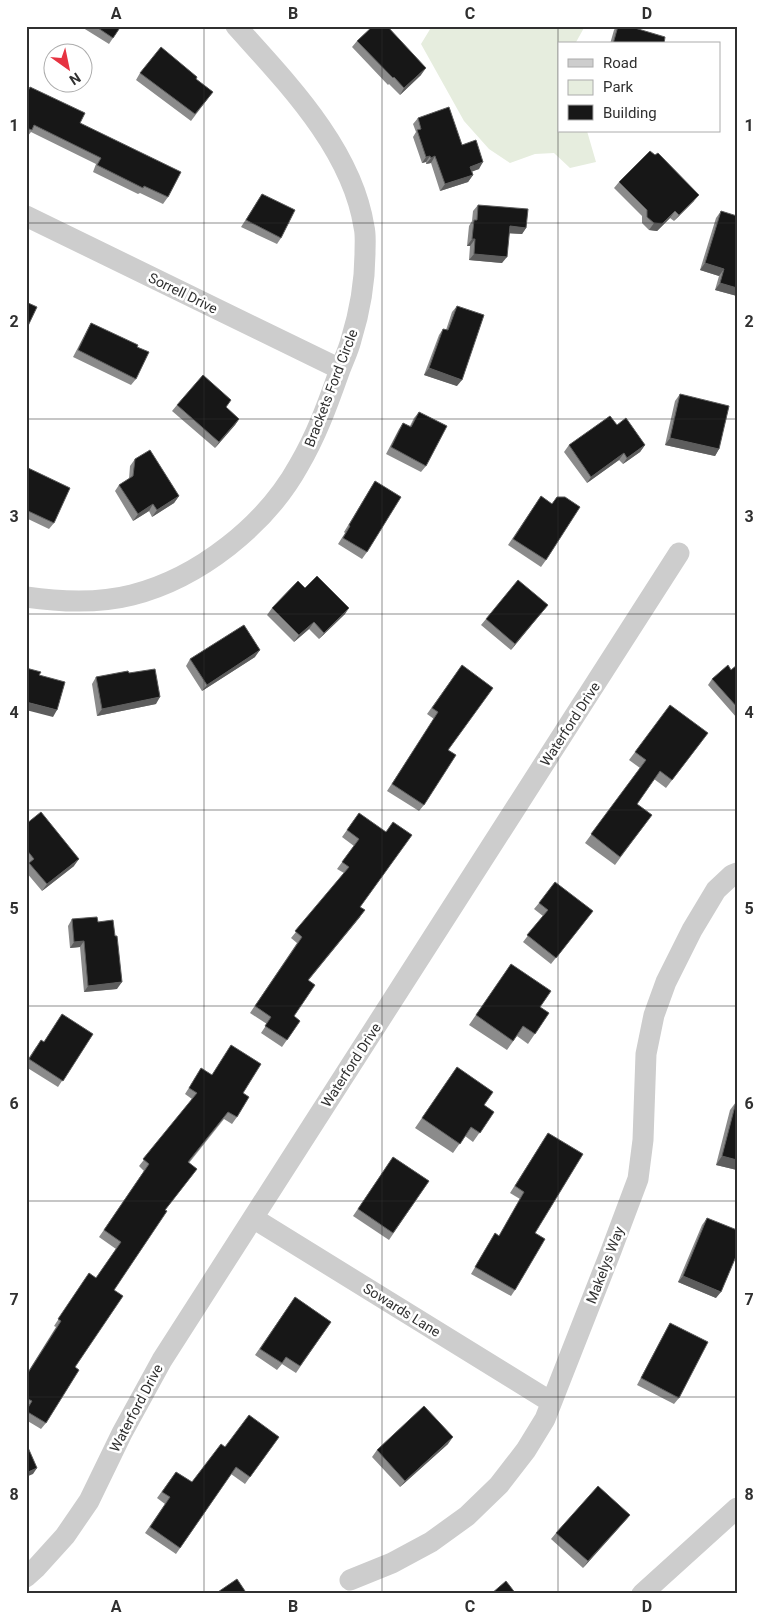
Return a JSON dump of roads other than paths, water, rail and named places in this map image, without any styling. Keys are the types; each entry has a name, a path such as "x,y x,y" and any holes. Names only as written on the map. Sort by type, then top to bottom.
{"street":[{"name":"Brackets Ford Circle","path":"26,597 58,601 95,601 131,595 180,577 212,559 244,533 274,502 298,467 318,429 351,342 361,302 365,269 365,228 346,170 327,137 294,93 236,26"},
{"name":"Sorrell Drive","path":"26,216 340,369"},
{"name":"Waterford Drive","path":"26,1577 65,1536 89,1501 122,1433 162,1360 679,553"},
{"name":"Makelys Way","path":"350,1580 392,1563 423,1546 467,1516 499,1484 526,1450 545,1419 638,1179 643,1140 646,1054 654,1015 666,982 692,930 716,890 737,873"},
{"name":"Sowards Lane","path":"253,1218 551,1402"},
{"path":"642,1594 737,1508"}]}
